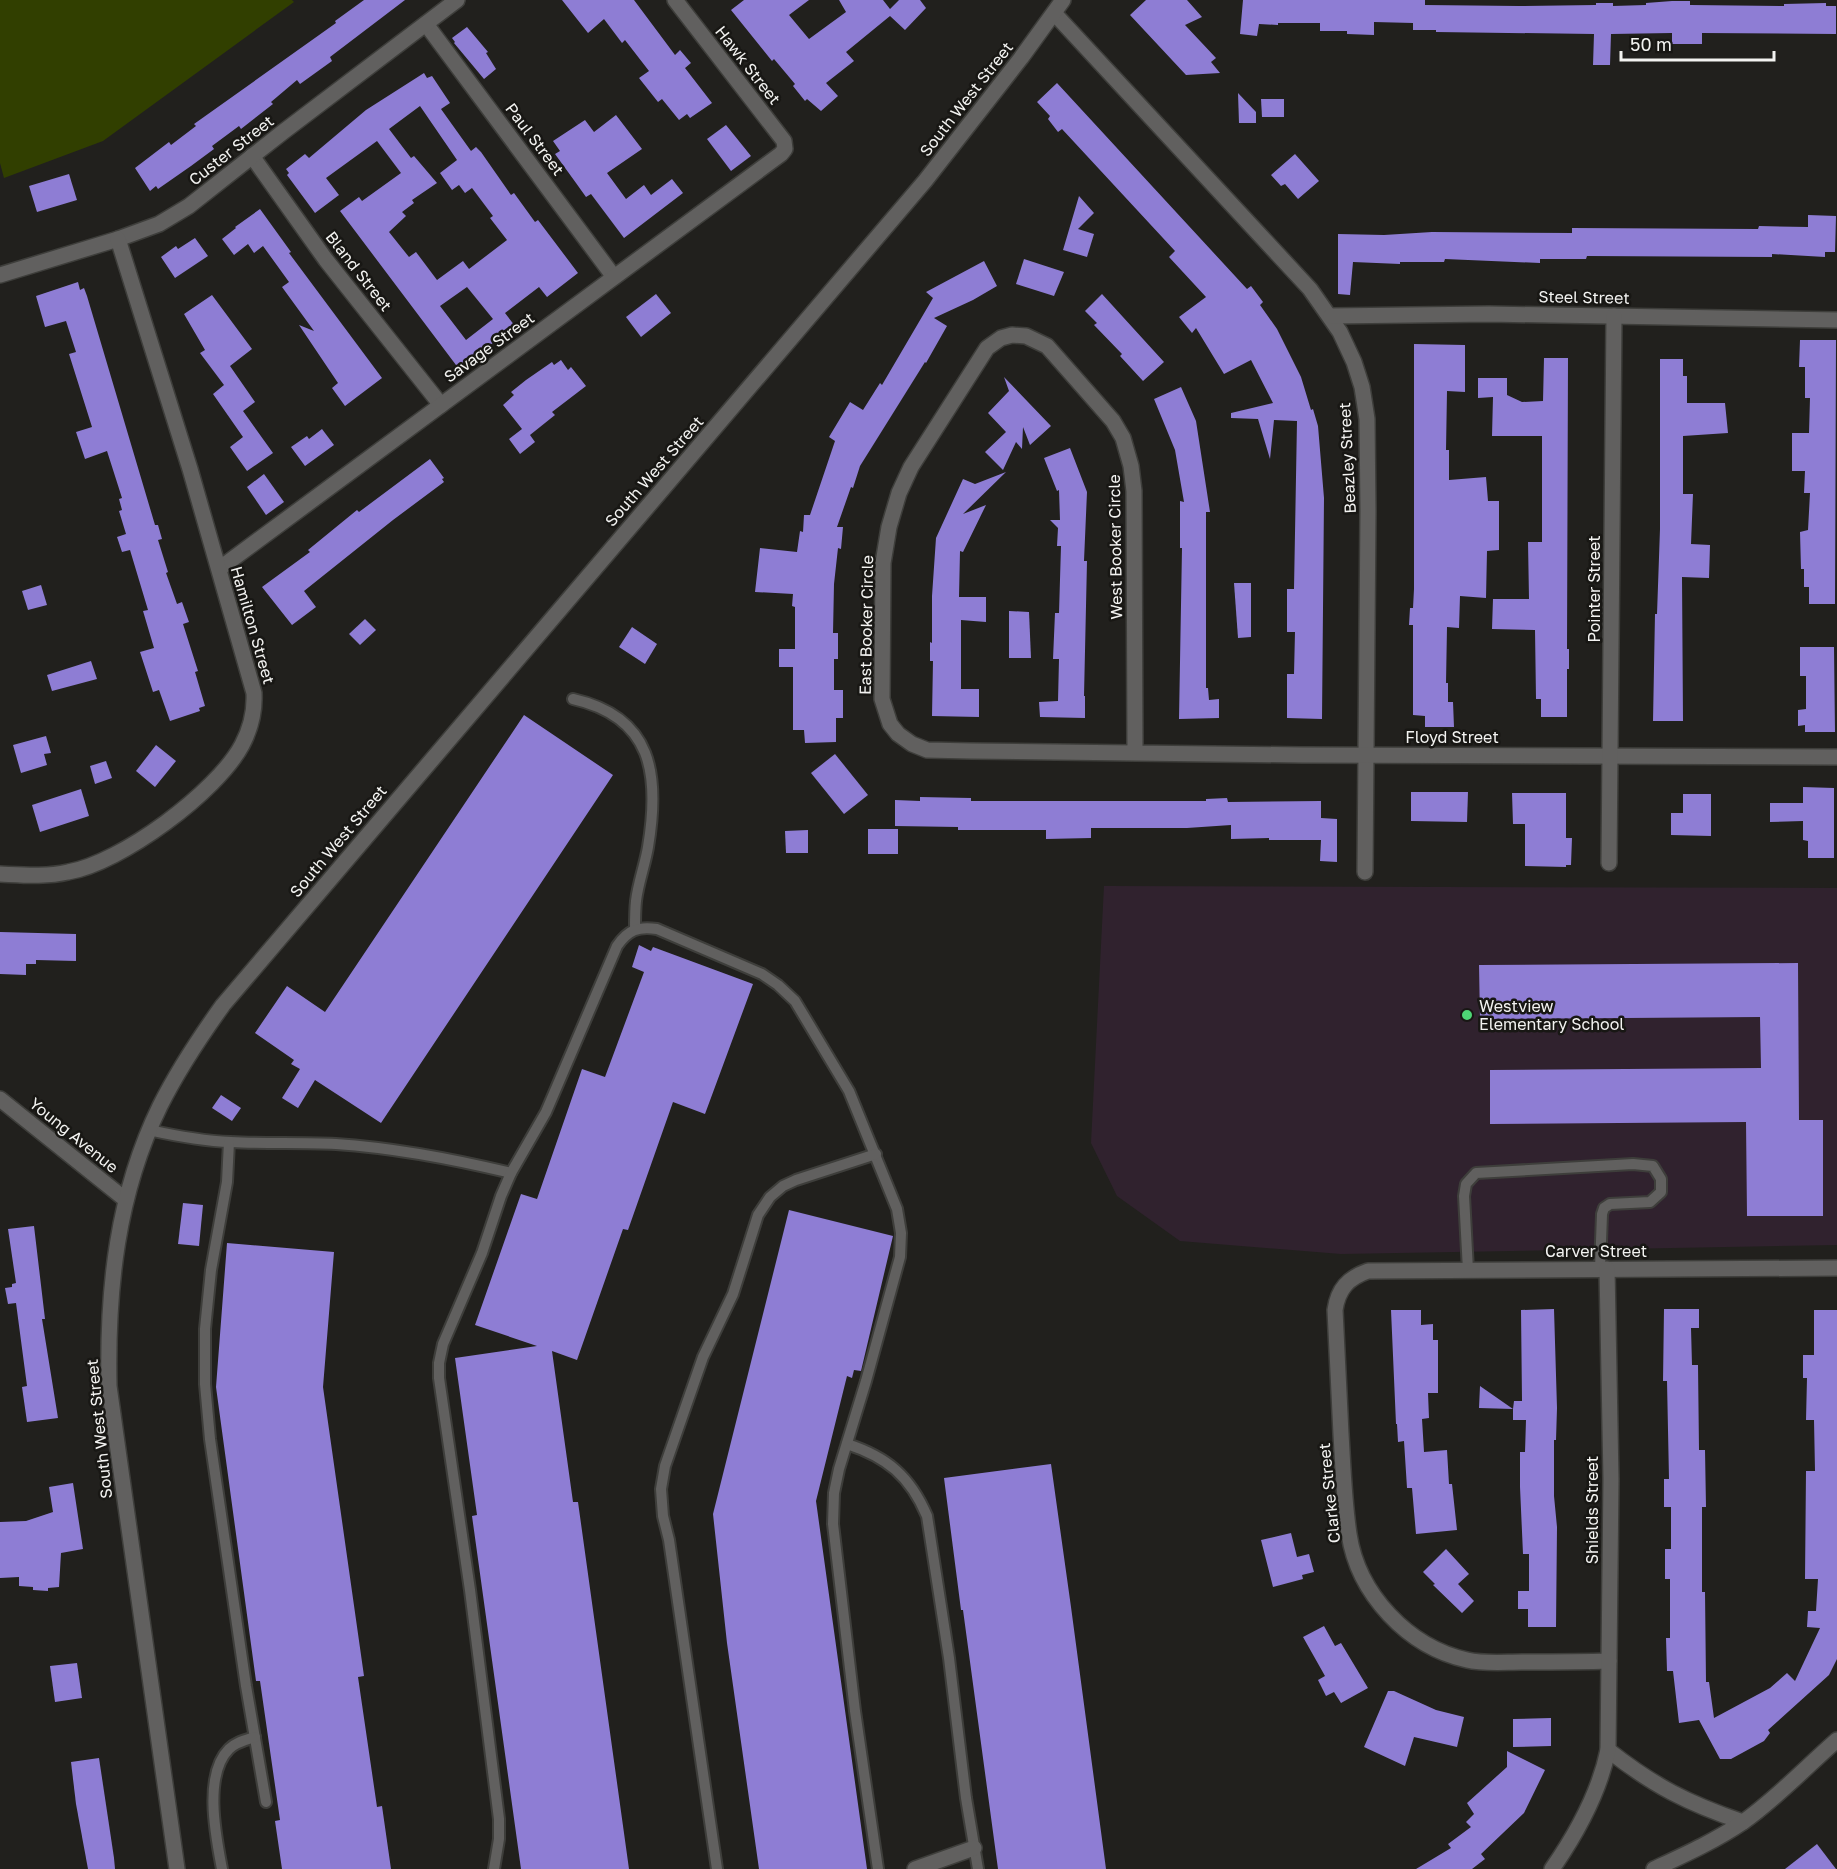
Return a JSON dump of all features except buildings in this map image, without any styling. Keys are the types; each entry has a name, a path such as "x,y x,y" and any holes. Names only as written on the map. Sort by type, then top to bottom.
{"street":[{"name":"Custer Street","path":"0,275 118,239 159,224 189,206 457,0"},
{"name":"Hawk Street","path":"675,0 784,141 785,149 781,154"},
{"name":"South West Street","path":"177,1869 109,1386 108,1342 116,1242 126,1200 149,1130 160,1105 189,1053 223,1005 925,181 1063,0"},
{"name":"Beazley Street","path":"1054,13 1310,289 1340,332 1354,362 1362,387 1367,419 1365,872"},
{"name":"Paul Street","path":"426,24 614,277"},
{"name":"Savage Street","path":"219,569 781,154"},
{"name":"Bland Street","path":"252,156 326,260 441,405"},
{"name":"Hamilton Street","path":"0,874 40,876 88,867 120,853 150,834 210,786 229,765 246,736 255,710 254,693 219,569 118,239"},
{"name":"Steel Street","path":"1330,316 1489,314 1837,320"},
{"name":"Pointer Street","path":"1609,863 1614,316"},
{"name":"West Booker Circle","path":"1001,338 1012,335 1026,336 1047,346 1113,421 1123,438 1131,466 1134,491 1135,752"},
{"name":"East Booker Circle","path":"1001,338 987,348 911,467 900,493 889,527 883,563 882,699 890,724 898,734 912,744 927,750 1066,752"},
{"name":"Floyd Street","path":"1066,752 1837,757"},
{"name":"Young Avenue","path":"0,1099 126,1200"},
{"name":"Carver Street","path":"1355,1275 1368,1271 1837,1268"},
{"name":"Shields Street","path":"1551,1869 1584,1818 1603,1774 1608,1750 1611,1479 1603,1269"},
{"name":"Clarke Street","path":"1355,1275 1344,1284 1337,1297 1335,1310 1349,1535 1355,1557 1367,1583 1383,1607 1402,1628 1425,1644 1444,1653 1469,1660 1495,1662 1609,1661"},
{"path":"1654,1869 1697,1849 1743,1822 1772,1800 1837,1740"},
{"path":"1608,1750 1637,1773 1672,1795 1703,1809 1743,1822"},
{"path":"915,1869 974,1848"}],"lane":[{"path":"573,699 593,703 620,719 638,739 650,761 652,812 648,847 636,902 635,929"},
{"path":"494,1869 499,1839 499,1819 470,1590 439,1378 439,1363 443,1344 482,1253 501,1196 511,1173 546,1112 617,946 625,934 644,927 657,930 762,974 795,1001 849,1091 897,1209 901,1233 900,1257 834,1493 833,1524 855,1711 878,1869"},
{"path":"149,1130 229,1142 333,1144 389,1149 451,1159 511,1173"},
{"path":"229,1142 227,1182 210,1282 205,1384 212,1451 266,1802"},
{"path":"717,1869 671,1552 663,1516 661,1489 664,1466 703,1357 733,1294 758,1215 770,1197 783,1186 796,1180 876,1155"},
{"path":"1468,1270 1464,1197 1466,1184 1476,1173 1633,1164 1653,1166 1661,1179 1661,1192 1650,1202 1610,1204 1604,1208 1602,1214 1603,1269"},
{"path":"847,1444 868,1451 888,1462 908,1480 927,1516 950,1658 966,1798 978,1869"},
{"path":"222,1869 214,1814 217,1775 221,1761 229,1749 241,1741 255,1737"}],"shaded area":[{"name":"Westview Elementary School","path":"1104,886 1837,888 1837,1245 1341,1254 1180,1241 1117,1196 1091,1143"}],"green space":[{"path":"0,0 292,0 294,2 103,141 4,178 0,163"}],"place":[{"name":"Westview Elementary School","path":"1467,1015"}]}
